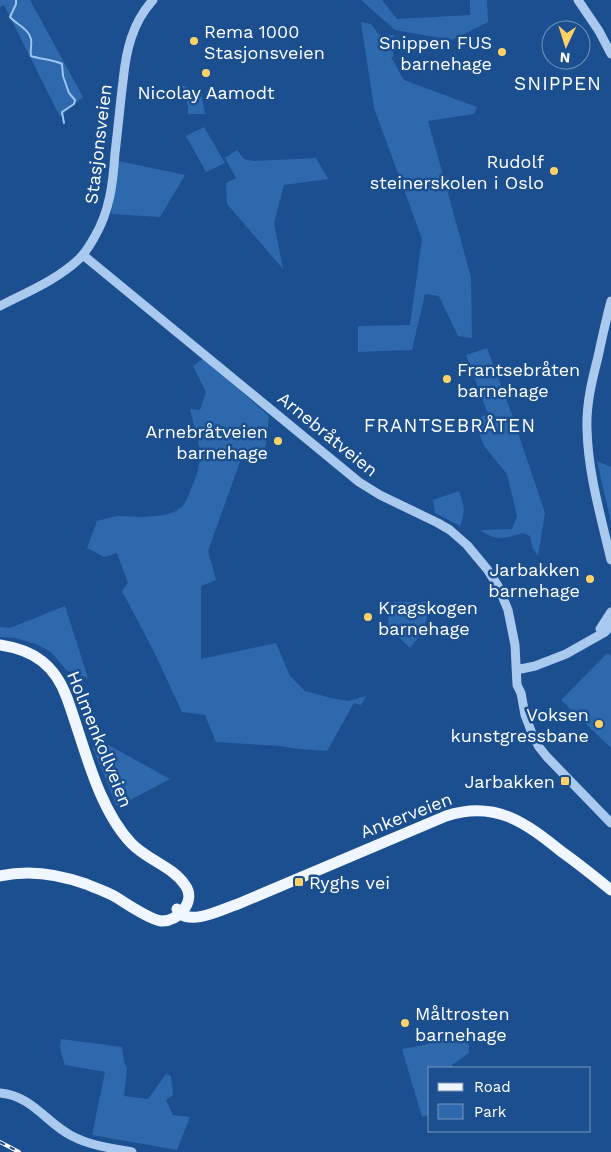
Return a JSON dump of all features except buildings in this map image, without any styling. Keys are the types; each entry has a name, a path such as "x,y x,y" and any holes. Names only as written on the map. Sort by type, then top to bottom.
{"main road":[{"name":"Holmenkollveien","path":"0,645 33,655 56,674 62,684 98,785 116,822 126,836 142,852 170,870 180,879 181,910"},
{"name":"Ankerveien","path":"181,910 202,916 238,904 446,816 472,811 497,813 520,821 543,836 611,890"},
{"path":"0,876 29,872 56,875 101,890 157,920 171,920 181,910"}],"street":[{"name":"Stasjonsveien","path":"0,306 54,278 73,264 83,255 98,232 108,207 112,183 121,91 127,53 136,26 142,14 153,0"},
{"path":"578,0 599,31 611,54"},
{"name":"Arnebråtveien","path":"83,255 360,482 380,495 450,530 483,563 498,586 506,603 523,684 521,693 525,716 539,747 611,823"},
{"path":"611,301 591,385 587,428 591,471 611,560"},
{"path":"596,636 611,612"},
{"path":"518,663 535,666 572,651 605,632 611,624"},
{"path":"0,1093 26,1101 71,1136 99,1146 132,1152"}],"green space":[{"path":"0,0 30,0 83,97 60,117 4,5 0,7"},
{"path":"361,0 382,0 397,19 470,15 470,0 487,0 488,22 452,40 395,30"},
{"path":"361,22 371,24 381,37 382,35 394,35 393,57 391,57 404,80 477,107 474,114 428,121 471,277 472,338 458,336 439,296 425,294 412,350 358,352 358,326 410,325 422,239 374,108"},
{"path":"182,85 201,93 205,114 188,114"},
{"path":"204,127 225,163 206,172 186,136"},
{"path":"237,150 244,159 253,161 316,158 328,179 284,185 274,223 283,269 227,204 226,183 236,178 225,158"},
{"path":"119,161 185,175 160,217 111,214"},
{"path":"487,348 545,513 538,556 533,549 530,536 523,533 496,538 480,530 512,529 517,516 507,474 484,446 474,420 488,414 466,355"},
{"path":"204,358 269,416 266,444 262,456 241,459 208,551 216,580 201,586 201,659 276,643 290,676 305,691 349,701 366,696 361,705 354,703 327,751 216,742 205,715 182,712 155,654 122,591 128,583 117,553 104,557 87,548 97,521 117,516 144,517 165,515 183,506 197,474 201,454 190,409 200,410 206,392 193,366"},
{"path":"597,461 611,467 611,522"},
{"path":"459,491 464,509 460,526 435,513 433,500"},
{"path":"394,602 431,602 423,631 410,648 388,627 389,613"},
{"path":"65,606 88,678 67,671 51,652 36,644 15,638 0,637 0,627 10,628"},
{"name":"Voksen kunstgressbane","path":"607,653 611,656 611,748 561,700"},
{"path":"103,742 170,779 117,807 93,748"},
{"path":"470,1029 468,1038 469,1053 452,1065 453,1067 428,1067 428,1115 422,1117 402,1049 424,1045"},
{"path":"61,1039 122,1047 124,1062 127,1068 124,1096 148,1099 166,1074 171,1076 173,1095 166,1100 173,1115 190,1117 177,1150 92,1135 105,1072 65,1065 60,1049"}],"waterway":[{"path":"16,0 10,17 30,35 31,56 62,64 63,76 69,93 75,100 74,104 62,112 64,123"}],"railway":[{"path":"0,1142 19,1152"}],"place":[{"name":"Rema 1000 Stasjonsveien","path":"194,41"},
{"name":"Snippen FUS barnehage","path":"502,52"},
{"name":"Nicolay Aamodt","path":"206,73"},
{"name":"Rudolf steinerskolen i Oslo","path":"554,171"},
{"name":"Frantsebråten barnehage","path":"447,379"},
{"name":"Arnebråtveien barnehage","path":"278,441"},
{"name":"Jarbakken barnehage","path":"590,579"},
{"name":"Kragskogen barnehage","path":"368,617"},
{"name":"Voksen kunstgressbane","path":"599,724"},
{"name":"Jarbakken","path":"565,781"},
{"name":"Ryghs vei","path":"299,882"},
{"name":"Måltrosten barnehage","path":"405,1023"}],"district":[{"name":"SNIPPEN","path":"558,83"},
{"name":"FRANTSEBRÅTEN","path":"450,425"}]}
